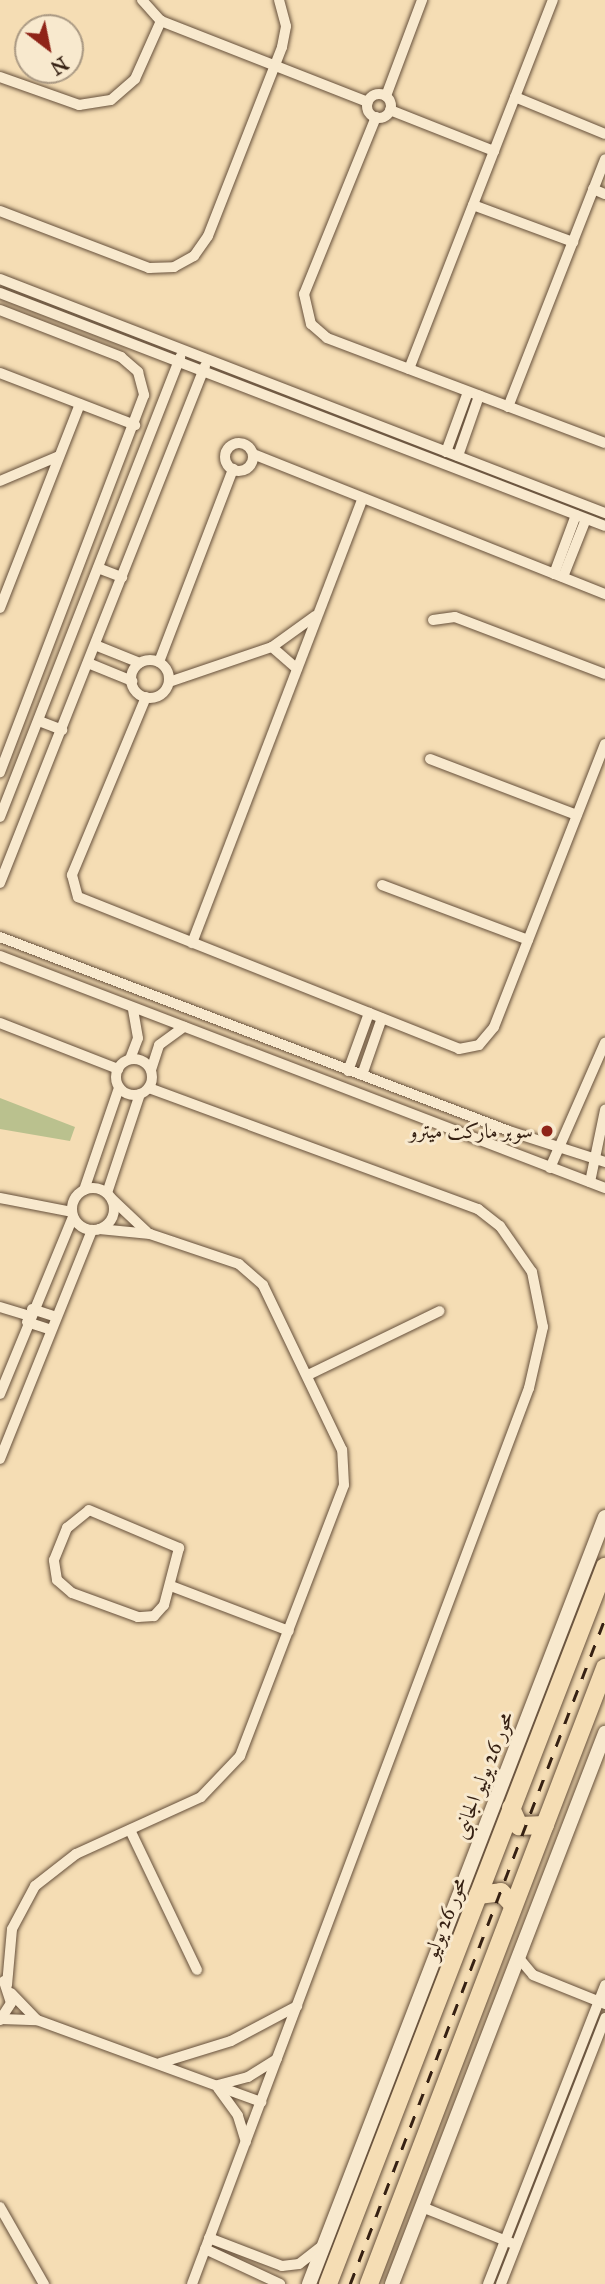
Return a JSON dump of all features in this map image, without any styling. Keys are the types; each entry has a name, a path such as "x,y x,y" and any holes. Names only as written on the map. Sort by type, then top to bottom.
{"highway":[{"name":"محور 26 يوليو","path":"328,2284 605,1567"},
{"path":"369,2284 605,1668"},
{"path":"511,1808 519,1826 545,1825"},
{"path":"478,1895 495,1890 513,1905"}],"main road":[{"name":"محور 26 يوليو الجانبى","path":"309,2284 605,1517"},
{"path":"392,2284 605,1733"}],"street":[{"path":"142,0 161,21 368,102 386,96"},
{"path":"0,211 149,268 184,263 208,236 275,65 286,26 279,0"},
{"path":"390,110 386,96 422,0"},
{"path":"409,369 553,0"},
{"path":"1,81 79,105 111,100 135,79 161,21"},
{"path":"515,97 605,134"},
{"path":"368,102 376,117"},
{"path":"494,151 390,110 376,117 304,305 318,332 605,443"},
{"path":"508,407 605,159"},
{"path":"593,189 605,194"},
{"path":"473,205 573,242"},
{"path":"0,279 605,513"},
{"path":"0,293 605,526"},
{"path":"0,310 131,363 144,395 135,425 0,772"},
{"path":"0,817 183,350"},
{"path":"0,883 207,359"},
{"path":"0,373 135,425"},
{"path":"446,452 468,392"},
{"path":"458,456 479,396"},
{"path":"0,608 80,404"},
{"path":"410,451 413,439"},
{"path":"169,682 159,662 233,469 226,455 233,445 246,444 253,454 605,594"},
{"path":"233,469 246,469 253,454"},
{"path":"0,481 59,456"},
{"path":"498,485 501,473"},
{"path":"192,943 362,499"},
{"path":"559,576 581,517"},
{"path":"98,568 122,577"},
{"path":"146,697 158,696 169,682 272,647 318,613"},
{"path":"433,620 455,617 605,674"},
{"path":"95,645 140,663 159,662"},
{"path":"272,647 297,669"},
{"path":"99,668 107,650"},
{"path":"88,663 132,681 146,697"},
{"path":"132,681 140,663"},
{"path":"146,697 72,885 82,899 459,1049 479,1045 494,1027 605,744"},
{"path":"39,721 62,730"},
{"path":"430,759 577,815"},
{"path":"382,886 528,940"},
{"path":"0,937 348,1071 559,1147 600,1159"},
{"path":"0,956 132,1009 605,1188"},
{"path":"118,1069 130,1059 138,1038 132,1009"},
{"path":"348,1071 369,1013"},
{"path":"362,1075 382,1018"},
{"path":"0,1023 118,1069"},
{"path":"0,1459 56,1317 95,1230 114,1213 109,1196 159,1045 184,1027"},
{"path":"550,1168 605,1043"},
{"path":"130,1059 151,1070"},
{"path":"0,1394 84,1190 119,1088 118,1069"},
{"path":"119,1088 145,1091 478,1209 518,1248 540,1299 543,1327 533,1377 192,2284"},
{"path":"590,1182 600,1159 594,1140 605,1110"},
{"path":"84,1190 109,1196 150,1234"},
{"path":"0,1198 73,1214 95,1230 150,1234 250,1272 310,1374 342,1450 344,1485 289,1631 229,1772 201,1797 76,1854 35,1886 3,1958 6,1985 1,2020 37,2020 261,2102"},
{"path":"0,1307 30,1316 56,1317"},
{"path":"310,1374 440,1311"},
{"path":"30,1316 51,1330"},
{"path":"99,1513 174,1542 181,1555 171,1586 160,1612 146,1618 63,1588 54,1560 71,1519 99,1513"},
{"path":"171,1586 289,1631"},
{"path":"130,1830 197,1970"},
{"path":"518,1957 533,1975 602,2003"},
{"path":"6,1985 37,2020"},
{"path":"488,2284 602,2003 605,1985"},
{"path":"159,2064 231,2041 298,2006"},
{"path":"501,2284 605,2018"},
{"path":"215,2085 248,2077 277,2059"},
{"path":"215,2085 238,2116 246,2142"},
{"path":"556,2113 567,2117"},
{"path":"545,2140 556,2144"},
{"path":"0,2207 44,2284"},
{"path":"422,2207 507,2240 517,2247"},
{"path":"209,2238 225,2251 278,2281 282,2266"},
{"path":"205,2249 225,2251 282,2266 299,2264 324,2244"}],"green space":[{"path":"0,1098 75,1127 70,1141 0,1129"}],"railway":[{"path":"350,2284 605,1618"}],"place":[{"name":"سوبر ماركت ميترو","path":"547,1131"}]}
